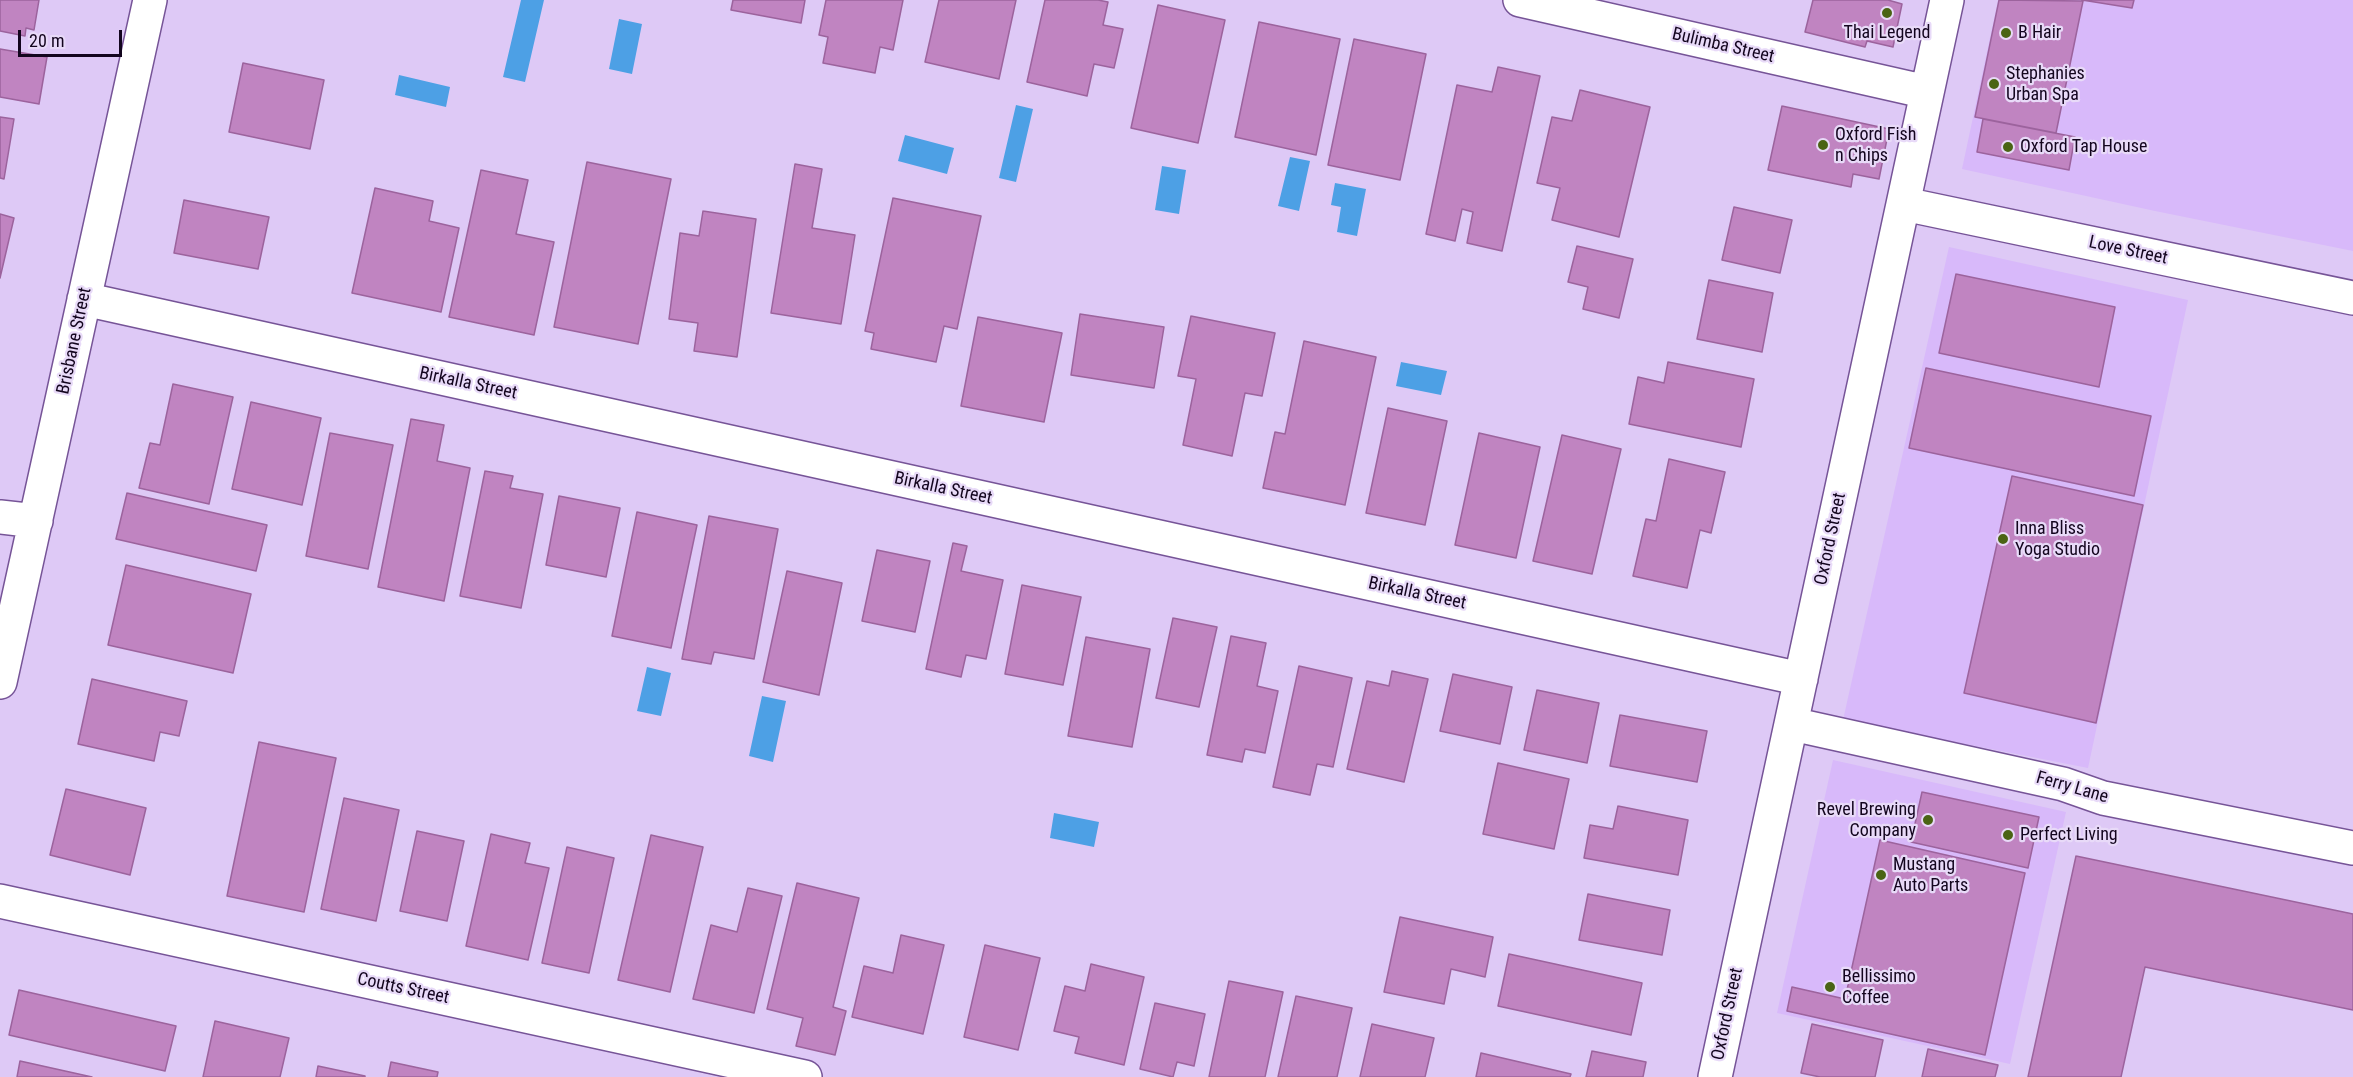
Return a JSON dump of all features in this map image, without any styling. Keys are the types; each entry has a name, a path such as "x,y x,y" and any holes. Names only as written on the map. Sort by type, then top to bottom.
{"street":[{"name":"Brisbane Street","path":"0,682 150,0"},
{"name":"Bulimba Street","path":"1520,0 1927,92"},
{"name":"Oxford Street","path":"1715,1077 1947,0"},
{"name":"Love Street","path":"1904,204 2353,298"},
{"name":"Birkalla Street","path":"84,299 1801,680"},
{"path":"0,517 36,521"},
{"name":"Ferry Lane","path":"1792,724 2063,784 2103,798 2353,848"},
{"name":"Coutts Street","path":"0,901 806,1077"}],"shaded area":[{"path":"1998,0 2353,0 2353,251 1962,169"},
{"path":"1949,247 2188,300 2088,768 1843,720"},
{"path":"1833,760 2066,812 2010,1064 1777,1013"}],"water":[{"path":"521,0 544,0 525,82 503,77"},
{"path":"619,19 642,24 632,74 609,69"},
{"path":"399,75 450,87 446,107 395,95"},
{"path":"1016,105 1033,109 1016,182 999,178"},
{"path":"905,135 954,148 947,174 898,161"},
{"path":"1290,157 1310,161 1299,211 1278,206"},
{"path":"1162,166 1186,170 1179,214 1155,210"},
{"path":"1335,183 1366,189 1357,236 1337,232 1341,207 1331,205"},
{"path":"1401,362 1447,371 1441,395 1396,386"},
{"path":"647,667 671,673 661,716 637,711"},
{"path":"762,696 786,701 773,762 749,756"},
{"path":"1054,813 1099,822 1094,847 1050,838"}],"building":[{"path":"0,0 39,0 34,30 26,28 25,36 0,31"},
{"path":"733,0 805,0 801,23 731,10"},
{"path":"826,0 903,0 893,50 880,47 875,73 823,63 828,37 819,35"},
{"path":"939,0 1016,0 999,79 925,62"},
{"path":"1045,0 1108,2 1103,25 1123,29 1114,68 1094,64 1087,96 1027,82"},
{"path":"1813,0 1888,0 1902,4 1893,47 1867,41 1865,47 1805,32"},
{"path":"1999,0 2083,1 2056,133 1975,117"},
{"path":"2082,0 2134,0 2132,8"},
{"path":"1158,5 1225,20 1198,143 1131,128"},
{"path":"1259,22 1340,39 1316,155 1235,137"},
{"path":"1354,39 1426,54 1400,180 1328,165"},
{"path":"0,49 47,57 39,104 0,97"},
{"path":"243,63 324,80 310,149 229,132"},
{"path":"1498,67 1540,76 1502,251 1467,243 1473,212 1462,209 1455,241 1426,234 1457,85 1492,92"},
{"path":"1580,90 1650,107 1619,237 1552,220 1560,188 1537,183 1552,117 1572,121"},
{"path":"1782,106 1889,129 1879,179 1853,174 1851,187 1768,170"},
{"path":"0,117 14,119 4,179 0,178"},
{"path":"1983,119 2075,137 2069,170 1977,152"},
{"path":"587,162 671,179 638,344 554,327"},
{"path":"795,164 822,169 812,228 855,235 841,324 771,313"},
{"path":"481,170 528,180 516,234 554,242 534,335 449,317"},
{"path":"375,188 433,201 429,221 459,228 441,312 352,293"},
{"path":"893,198 981,216 957,329 944,326 936,362 871,349 874,333 865,331"},
{"path":"184,200 269,217 258,269 174,253"},
{"path":"1734,207 1792,220 1780,273 1722,260"},
{"path":"703,211 756,219 737,357 694,351 698,323 669,319 680,233 699,236"},
{"path":"0,214 14,218 0,278"},
{"path":"1577,246 1633,259 1619,318 1583,309 1588,287 1568,282"},
{"path":"1956,274 2115,307 2099,387 1939,353"},
{"path":"1709,280 1773,293 1762,352 1697,339"},
{"path":"1080,314 1164,327 1154,388 1071,375"},
{"path":"1191,316 1275,333 1262,396 1245,393 1232,456 1183,445 1196,379 1178,376"},
{"path":"978,317 1062,333 1044,422 961,406"},
{"path":"1304,341 1376,357 1345,505 1263,488 1275,432 1285,434"},
{"path":"1668,362 1754,379 1741,447 1629,424 1638,377 1664,383"},
{"path":"1926,368 2151,416 2134,496 1909,448"},
{"path":"173,384 233,397 209,504 139,488 150,443 160,445"},
{"path":"251,402 321,418 302,505 232,489"},
{"path":"1388,408 1447,421 1425,525 1366,513"},
{"path":"411,419 444,425 437,461 470,468 444,601 378,587"},
{"path":"330,433 393,445 368,569 306,556"},
{"path":"1479,433 1540,447 1516,558 1455,545"},
{"path":"1562,435 1621,449 1592,574 1533,561"},
{"path":"1669,459 1725,472 1711,533 1700,530 1687,588 1633,576 1646,519 1656,521"},
{"path":"485,471 513,476 510,488 543,494 521,608 460,596"},
{"path":"2012,476 2143,505 2096,723 1964,693"},
{"path":"127,493 267,525 256,571 116,539"},
{"path":"559,496 620,508 606,577 546,565"},
{"path":"637,512 697,525 671,648 612,636"},
{"path":"709,516 778,529 754,659 714,652 711,664 682,659"},
{"path":"953,543 967,546 961,571 1003,580 986,659 966,655 961,677 926,669"},
{"path":"877,550 930,561 915,632 862,621"},
{"path":"126,565 251,594 233,673 108,645"},
{"path":"787,571 842,583 819,695 763,682"},
{"path":"1022,585 1081,597 1063,685 1005,674"},
{"path":"1173,618 1217,627 1199,707 1156,698"},
{"path":"1231,636 1266,643 1257,686 1278,691 1265,753 1245,749 1242,762 1207,755"},
{"path":"1086,637 1150,649 1132,747 1068,736"},
{"path":"1299,666 1352,678 1333,767 1317,764 1310,795 1273,787"},
{"path":"1392,671 1428,679 1404,782 1347,769 1367,681 1389,686"},
{"path":"1453,674 1512,687 1500,744 1440,731"},
{"path":"92,679 187,701 179,736 160,732 154,761 78,744"},
{"path":"1537,690 1599,703 1587,763 1524,750"},
{"path":"1620,715 1707,731 1697,782 1610,766"},
{"path":"259,742 336,758 304,912 227,896"},
{"path":"1498,763 1569,779 1554,849 1483,834"},
{"path":"66,789 146,808 130,875 50,855"},
{"path":"1922,792 2039,817 2028,868 1911,842"},
{"path":"344,798 399,810 376,921 321,909"},
{"path":"1618,806 1688,820 1678,875 1584,858 1590,825 1613,829"},
{"path":"417,831 464,841 447,921 400,911"},
{"path":"491,834 530,843 525,863 549,868 528,960 466,946"},
{"path":"651,835 703,847 670,992 618,980"},
{"path":"1880,840 2025,873 1985,1055 1787,1011 1792,987 1845,999"},
{"path":"567,847 614,858 589,973 542,963"},
{"path":"2076,856 2353,914 2353,1010 2145,967 2121,1077 2028,1077"},
{"path":"797,883 859,898 833,1007 846,1011 835,1055 796,1046 803,1018 767,1009"},
{"path":"748,888 782,896 754,1013 693,999 711,925 737,932"},
{"path":"1588,894 1670,910 1662,955 1579,940"},
{"path":"1400,917 1493,937 1485,977 1451,969 1444,1004 1384,992"},
{"path":"901,935 944,945 923,1034 852,1017 864,966 893,973"},
{"path":"985,945 1040,958 1018,1050 964,1037"},
{"path":"1509,954 1642,983 1631,1035 1498,1006"},
{"path":"1091,964 1144,977 1124,1065 1075,1053 1079,1037 1054,1031 1065,986 1085,991"},
{"path":"1229,981 1283,992 1265,1077 1209,1077"},
{"path":"19,990 176,1026 165,1071 9,1035"},
{"path":"1296,996 1352,1008 1337,1077 1278,1077"},
{"path":"1155,1003 1205,1014 1194,1066 1177,1062 1173,1077 1140,1069"},
{"path":"215,1021 289,1038 280,1077 203,1077"},
{"path":"1372,1024 1434,1038 1425,1077 1360,1077"},
{"path":"1812,1024 1883,1040 1875,1077 1820,1077 1801,1073"},
{"path":"1928,1049 1998,1065 1995,1077 1922,1077"},
{"path":"1592,1051 1646,1062 1643,1077 1586,1077"},
{"path":"1481,1053 1571,1074 1570,1077 1476,1077"},
{"path":"20,1061 92,1077 17,1077"},
{"path":"391,1062 438,1072 437,1077 388,1077"},
{"path":"318,1066 365,1076 365,1077 316,1077"}],"place":[{"name":"Thai Legend","path":"1887,13"},
{"name":"B Hair","path":"2006,33"},
{"name":"Stephanies Urban Spa","path":"1994,84"},
{"name":"Oxford Fish n Chips","path":"1823,145"},
{"name":"Oxford Tap House","path":"2008,147"},
{"name":"Inna Bliss Yoga Studio","path":"2003,539"},
{"name":"Revel Brewing Company","path":"1928,820"},
{"name":"Perfect Living","path":"2008,835"},
{"name":"Mustang Auto Parts","path":"1881,875"},
{"name":"Bellissimo Coffee","path":"1830,987"}]}
